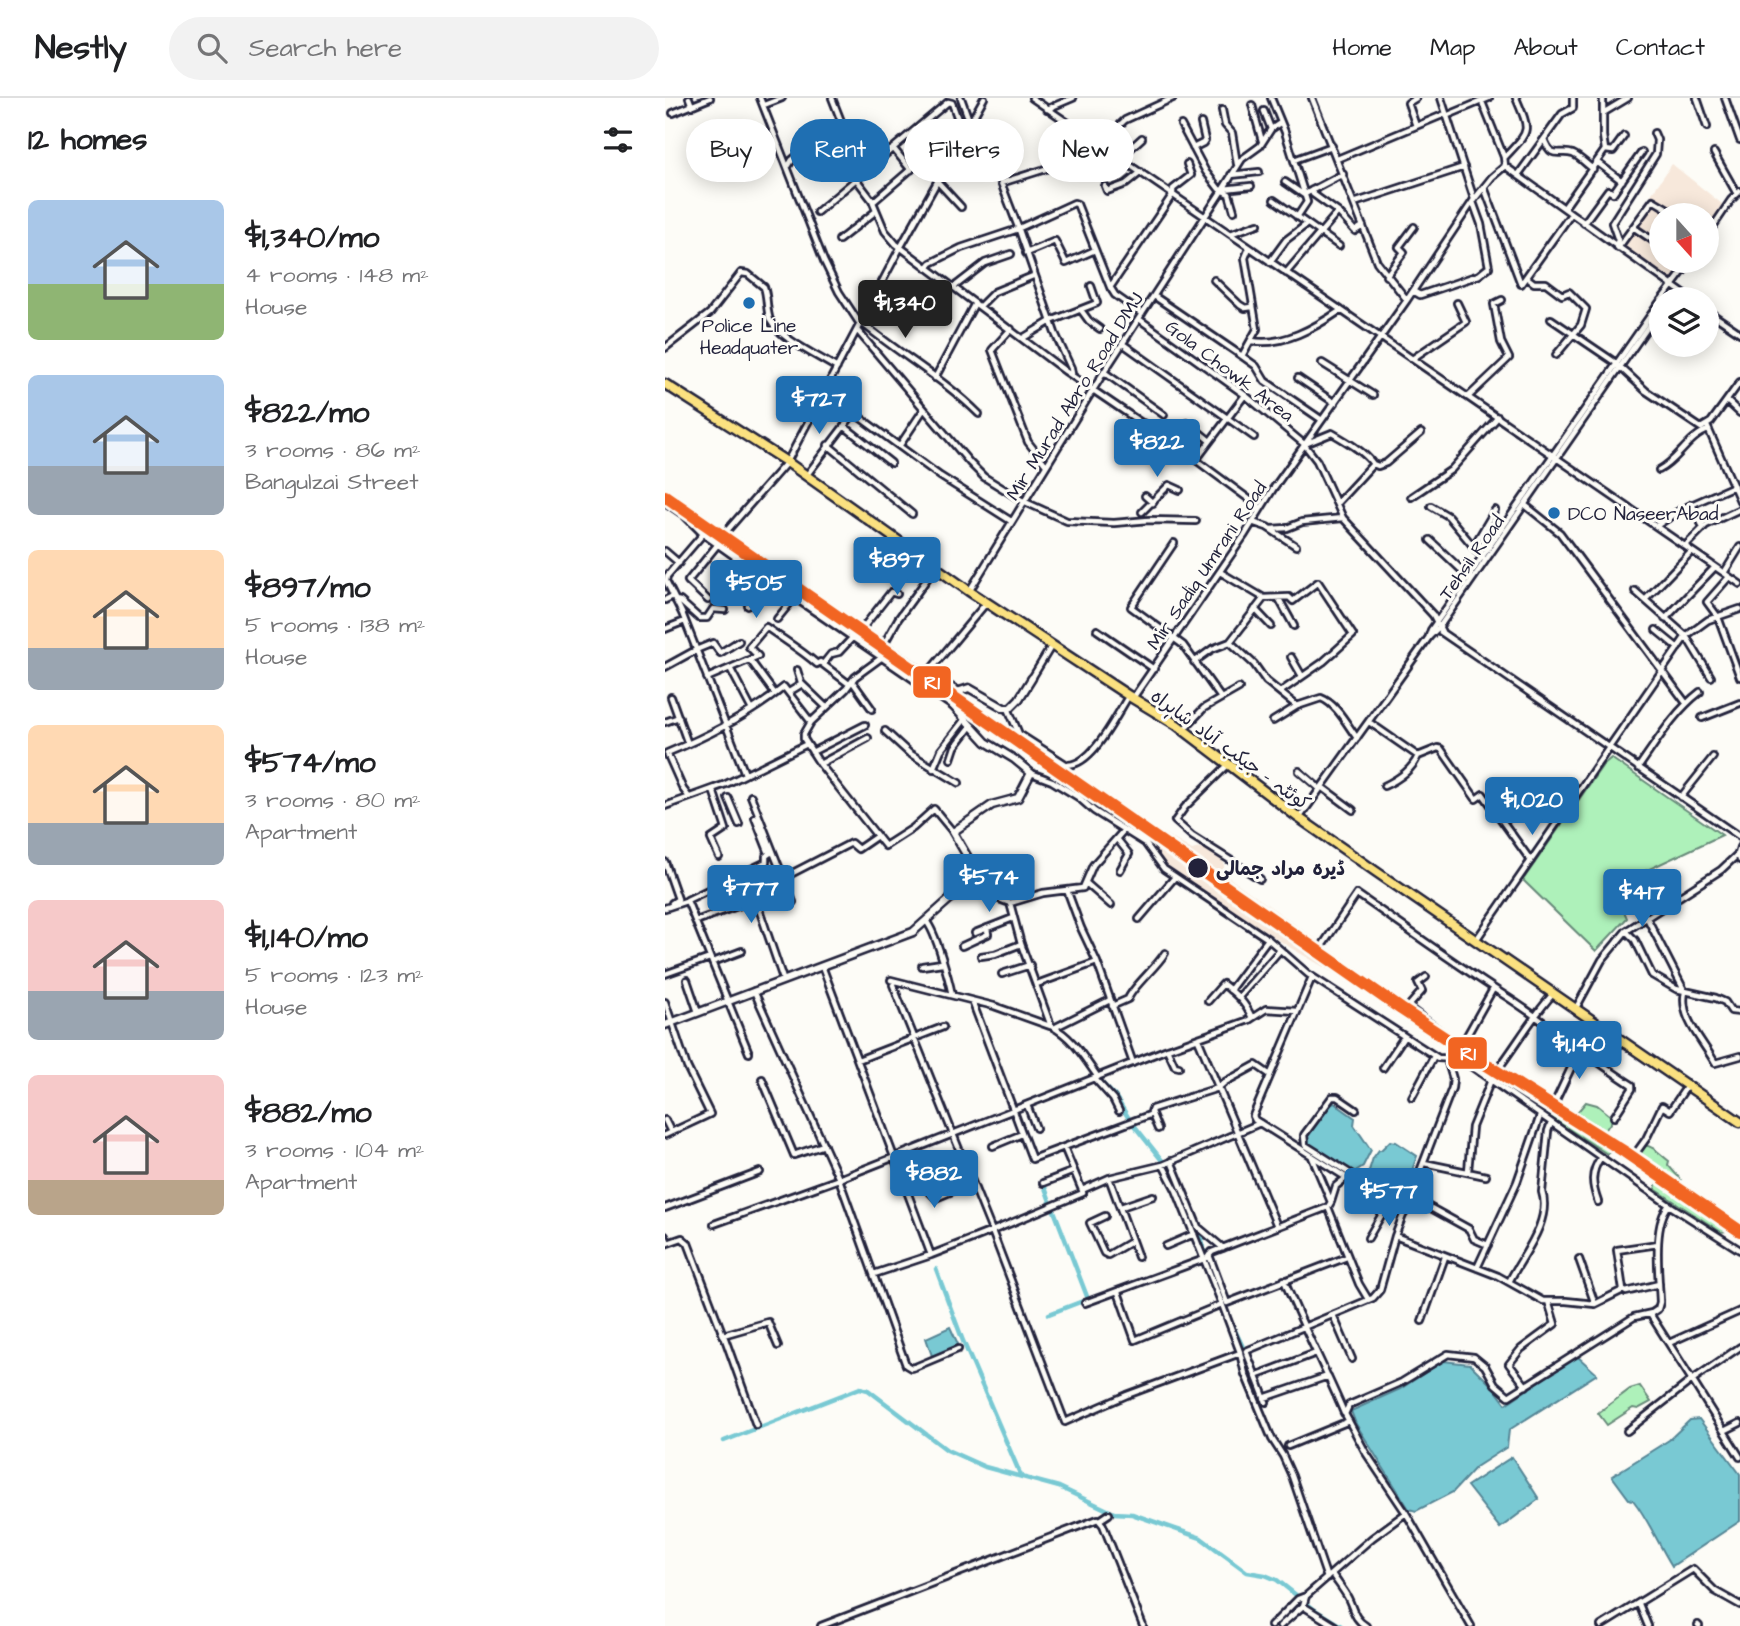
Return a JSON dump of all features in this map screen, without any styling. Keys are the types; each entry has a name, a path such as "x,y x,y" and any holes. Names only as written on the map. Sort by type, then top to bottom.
{"highway":[{"name":"کوئٹہ - جیکب آباد شاہراہ","path":"665,384 786,462 969,591 1184,730 1299,818 1740,1122"}],"street":[{"path":"689,98 692,106"},
{"path":"673,113 710,98"},
{"path":"760,98 824,261 839,292 860,323 955,391 979,414"},
{"path":"764,105 782,98"},
{"path":"788,166 841,121 832,98"},
{"path":"961,98 969,119"},
{"path":"972,119 984,98"},
{"path":"1032,98 1062,119"},
{"path":"1047,109 1073,98"},
{"path":"1127,119 1173,98"},
{"path":"1271,98 1305,195 1305,206 1297,217"},
{"path":"1312,98 1377,262 1407,300"},
{"path":"1416,98 1408,103 1416,126"},
{"path":"1413,291 1420,295 1479,275 1489,267 1481,224 1441,98"},
{"path":"1337,159 1489,98"},
{"path":"1504,157 1527,131 1527,123 1516,98"},
{"path":"1518,175 1562,114 1573,108 1573,98"},
{"path":"1564,208 1605,150 1603,98"},
{"path":"1603,113 1628,98"},
{"path":"1697,98 1707,127"},
{"path":"1725,98 1740,139"},
{"path":"928,119 948,102 952,103 958,119"},
{"path":"1482,102 1504,157 1505,166 1673,286 1683,273"},
{"path":"1252,105 1262,142"},
{"path":"1222,110 1225,125 1232,133 1237,164"},
{"path":"1264,111 1271,129"},
{"path":"975,114 1018,227 1033,276 1072,374"},
{"path":"1193,148 1205,140 1201,123"},
{"path":"1237,164 1280,123"},
{"path":"1181,125 1206,172 1219,189 1229,194 1234,211"},
{"path":"1617,247 1618,240 1612,223 1656,154 1657,140 1654,133"},
{"path":"1605,150 1613,151 1624,136"},
{"path":"1134,145 1142,138"},
{"path":"890,151 904,139"},
{"path":"1544,139 1551,151 1561,155 1573,154 1593,169"},
{"path":"1294,160 1332,146"},
{"path":"894,148 904,161"},
{"path":"1584,223 1608,190 1612,193 1622,181 1642,152"},
{"path":"1714,153 1739,193 1719,219"},
{"path":"1598,163 1622,181"},
{"path":"1110,287 1173,194 1173,189 1191,175 1187,164"},
{"name":"Mir Murad Abro Road DMJ","path":"969,591 1237,164"},
{"name":"Mir Sadiq Umrani Road","path":"1008,708 1019,734 1067,765 1072,766 1086,760 1154,668 1303,445 1352,380 1473,200 1505,166"},
{"path":"1134,167 1740,584"},
{"path":"1354,203 1464,167"},
{"path":"1001,183 1038,171"},
{"path":"1105,186 1107,191 1126,184 1142,172"},
{"path":"1231,175 1259,172"},
{"path":"1305,195 1343,174"},
{"path":"873,202 904,176"},
{"path":"817,212 852,182"},
{"path":"858,182 873,202 885,231 900,248 1261,508"},
{"path":"724,534 786,462 936,182"},
{"path":"938,182 961,207"},
{"path":"1285,182 1305,195"},
{"path":"1223,190 1251,186"},
{"path":"1484,187 1520,283 1571,214"},
{"path":"1312,190 1313,194 1338,212 1355,231 1363,226"},
{"path":"1274,200 1339,246"},
{"path":"927,268 931,263 961,248 1074,203 1077,204 1110,287"},
{"path":"1617,247 1649,205"},
{"path":"839,240 876,211"},
{"path":"1286,273 1338,212"},
{"path":"1229,234 1258,224"},
{"path":"1270,262 1286,240 1307,224"},
{"path":"1386,276 1404,252 1399,247 1414,227"},
{"path":"1633,227 1649,238"},
{"path":"1026,253 1055,242 1066,263 1095,250"},
{"path":"1242,356 1257,329 1245,258 1249,248"},
{"path":"954,287 985,264 1011,254"},
{"path":"665,348 710,313 741,273 748,274 764,287 768,314 781,332 837,368"},
{"path":"935,378 977,304 995,292 1033,276"},
{"path":"1526,277 1534,283 1546,283 1562,295 1569,292 1586,309 1581,325 1556,355"},
{"path":"1214,280 1242,307 1252,307"},
{"path":"1023,338 1051,321 1098,303 1091,286"},
{"name":"Gola Chowk Area","path":"1110,287 1115,295 1140,317 1245,395 1303,445 1317,461 1343,517 1433,615 1437,629 1740,837"},
{"path":"1154,296 1256,366 1265,380 1322,421"},
{"path":"1468,397 1509,358 1501,342 1494,304 1502,300"},
{"path":"1412,359 1466,322 1457,303"},
{"path":"1081,310 1089,321 1100,329"},
{"path":"1252,341 1280,341 1341,310"},
{"path":"1551,319 1618,365 1666,405 1701,428 1708,428"},
{"path":"1719,319 1740,333"},
{"path":"1299,818 1437,629 1649,320"},
{"path":"1618,365 1649,325"},
{"path":"1011,329 992,350 1028,442 1046,465"},
{"path":"857,330 984,477 1023,502 1067,521 1196,521"},
{"path":"1123,344 1254,437"},
{"path":"1322,363 1373,395"},
{"path":"1104,372 1164,415"},
{"path":"1298,378 1335,403"},
{"path":"1659,470 1672,462 1708,428 1740,382"},
{"path":"823,394 854,413 940,476 1011,521"},
{"path":"1196,460 1245,395"},
{"path":"1727,401 1740,413"},
{"path":"900,446 925,409"},
{"path":"806,476 854,413"},
{"path":"1411,496 1451,470 1498,417"},
{"path":"1136,456 1131,444 1143,423"},
{"path":"1188,423 1210,442"},
{"path":"844,426 891,463"},
{"path":"1708,428 1740,502"},
{"path":"1303,445 1332,433 1364,453 1378,466 1386,464 1421,433"},
{"path":"828,445 912,514"},
{"name":"Tehsil Road","path":"1484,559 1525,505 1555,457"},
{"path":"1337,503 1373,464"},
{"path":"1142,512 1171,484 1181,490"},
{"path":"1656,526 1692,504 1734,486"},
{"path":"665,493 950,688 972,690 1008,708 1019,699 1052,645"},
{"path":"1145,496 1153,502"},
{"path":"665,502 684,515 703,534 953,706 990,746 1014,759 1031,773 1052,781 1078,797 1094,811 1145,843 1164,869 1268,939 1312,977 1434,1056 1465,1062 1669,1205 1740,1250"},
{"path":"1692,504 1703,527"},
{"path":"1525,505 1560,533 1686,703"},
{"path":"1431,506 1448,516 1484,559"},
{"path":"1685,546 1703,527 1740,509"},
{"path":"1473,547 1495,510"},
{"path":"1271,529 1343,517"},
{"path":"1252,522 1271,529 1296,546"},
{"path":"703,534 667,576 666,583 685,621 745,774"},
{"path":"1430,540 1471,578"},
{"path":"1174,543 1131,607 1183,645 1221,698"},
{"path":"708,600 688,581 718,544"},
{"path":"1740,547 1727,575 1707,601 1718,617 1740,677"},
{"path":"665,551 679,563"},
{"path":"1645,600 1692,551"},
{"path":"884,644 903,611 935,567"},
{"path":"1665,619 1715,567"},
{"path":"1220,572 1264,598 1289,597 1293,601 1318,583 1353,635 1280,692"},
{"path":"748,606 772,582"},
{"path":"1635,591 1686,636 1711,677"},
{"path":"862,629 891,592 897,594"},
{"path":"777,619 795,597"},
{"path":"665,600 674,598 680,601 699,618 707,618 713,609 725,610"},
{"path":"1194,662 1212,649 1230,642 1264,598"},
{"path":"1278,598 1294,626"},
{"path":"927,674 987,602"},
{"path":"1255,609 1271,626"},
{"path":"1475,941 1686,636 1696,627 1740,609"},
{"path":"665,629 685,621"},
{"path":"707,678 758,656 749,647 766,627 786,642 800,648 817,664 820,662 851,682 872,709"},
{"path":"1097,630 1154,668"},
{"path":"1656,630 1678,648"},
{"path":"823,664 853,637"},
{"path":"665,667 713,643 720,653 739,641"},
{"path":"1230,642 1254,664 1266,681 1297,706"},
{"path":"1291,656 1302,676"},
{"path":"1734,659 1740,656"},
{"path":"881,658 865,668 811,722 804,734 820,764 885,846 913,828 934,809 953,832 991,896 1010,903 1043,893 1083,888 1094,865 1124,830"},
{"path":"750,660 775,694"},
{"path":"730,668 752,710"},
{"path":"797,670 802,684 826,707"},
{"path":"789,692 802,684"},
{"path":"689,797 667,753 752,710 784,687 811,722"},
{"path":"1184,730 1204,708 1239,688"},
{"path":"953,706 960,691"},
{"path":"1638,768 1686,703 1700,692"},
{"path":"671,697 688,744"},
{"path":"1273,722 1297,706 1315,699 1327,700 1357,738"},
{"path":"1702,718 1740,703"},
{"path":"665,722 679,716"},
{"path":"933,769 941,750 965,719"},
{"path":"1369,722 1418,756"},
{"path":"812,752 865,725"},
{"path":"951,759 955,747 971,726"},
{"path":"885,731 909,753 960,783"},
{"path":"820,764 868,738"},
{"path":"665,806 713,790 807,744"},
{"path":"1384,786 1415,764 1418,756 1441,749 1476,799 1483,794 1531,861"},
{"path":"1681,797 1713,757"},
{"path":"1230,764 1185,807 1175,821 1192,836 1260,879"},
{"path":"1299,771 1353,810"},
{"path":"953,832 992,805 1019,798 1031,773"},
{"path":"713,790 726,829 711,839 719,857"},
{"path":"665,907 686,901 766,862 766,856 772,848 751,796"},
{"path":"728,798 739,824"},
{"path":"755,818 793,902"},
{"path":"783,878 851,843 858,849 877,836"},
{"path":"1117,839 1129,854 1120,870"},
{"path":"1576,1009 1602,960 1626,931 1721,870 1738,854 1740,847"},
{"path":"1738,854 1740,860"},
{"path":"665,862 678,899 665,907"},
{"path":"1139,919 1175,877"},
{"path":"669,1023 913,932 950,899 981,880"},
{"path":"1087,883 1111,905"},
{"path":"1067,890 1097,962 1133,1063"},
{"path":"1324,943 1357,894 1632,1085 1614,1117"},
{"path":"696,921 754,900 783,979"},
{"path":"686,901 749,1054"},
{"path":"1010,903 1021,944 1053,1027"},
{"path":"1646,916 1685,992 1683,1001 1697,1038 1715,1063 1740,1056"},
{"path":"975,933 1013,918"},
{"path":"926,921 931,926 937,942 952,996"},
{"path":"962,946 988,934 987,928"},
{"path":"1626,931 1635,940 1651,975 1685,992 1716,998 1725,1002 1731,1011 1740,1012"},
{"path":"1230,989 1268,939"},
{"path":"981,956 995,954 1021,944"},
{"path":"1239,997 1280,950"},
{"path":"665,974 742,951"},
{"path":"1053,1027 1111,1003 1128,999 1165,953"},
{"path":"1037,984 1097,962"},
{"path":"922,966 942,963"},
{"path":"821,965 931,1255"},
{"path":"1002,974 1030,965"},
{"path":"1312,977 1253,1116 1404,1214"},
{"path":"1426,977 1418,983 1422,991 1408,1007 1498,1069 1553,993"},
{"path":"687,981 698,1012"},
{"path":"1119,1111 1075,1044 1053,1027 972,1001 892,983 992,1231 1065,1422 1127,1395 1240,1353"},
{"path":"1208,1001 1223,984 1239,997 1252,1018"},
{"path":"1461,1046 1493,989"},
{"path":"754,990 839,1179 907,1366 915,1367 958,1349"},
{"path":"972,1001 1032,1159 1151,1114"},
{"path":"665,1002 669,1023 710,1114 665,1135"},
{"path":"713,1224 839,1179 1252,1018 1266,1009 1297,1011"},
{"path":"858,1060 943,1027"},
{"path":"1383,1068 1405,1037"},
{"path":"1198,1039 1277,1226"},
{"path":"1167,1049 1178,1067"},
{"path":"1555,1102 1580,1049"},
{"path":"1412,1097 1434,1056"},
{"path":"1328,1376 1265,1400 1246,1350 1373,1298 1380,1290 1395,1236 1452,1088 1453,1079 1447,1059"},
{"path":"1158,1129 1151,1114 1152,1109 1218,1088 1256,1065 1269,1074"},
{"path":"762,1079 793,1155 824,1144"},
{"path":"1468,1171 1472,1127 1491,1080"},
{"path":"1633,1157 1646,1139 1662,1106 1670,1111 1688,1085"},
{"path":"1349,1178 1351,1174 1305,1145 1304,1135 1332,1097 1337,1097 1356,1110"},
{"path":"1027,1105 1036,1128"},
{"path":"1477,1268 1517,1182 1540,1116"},
{"path":"665,1120 671,1132"},
{"path":"1082,1190 1109,1178 1163,1165 1261,1123"},
{"path":"1509,1282 1528,1254 1541,1216 1545,1199 1542,1192 1547,1164 1548,1131 1551,1124"},
{"path":"993,1146 1022,1134"},
{"path":"874,1274 931,1255 1083,1194 1064,1147"},
{"path":"1311,1155 1348,1256 1368,1299"},
{"path":"1598,1202 1592,1178 1594,1167 1601,1157"},
{"path":"1171,1161 1198,1227 1223,1248"},
{"path":"1424,1163 1486,1176"},
{"path":"1163,1165 1222,1304 1245,1374 1272,1439 1292,1476 1327,1578"},
{"path":"1043,1183 1074,1171"},
{"path":"665,1208 760,1172"},
{"path":"1109,1178 1138,1258"},
{"path":"1086,1303 1202,1259 1329,1204 1336,1186 1349,1178"},
{"path":"901,1181 911,1186 924,1186 936,1198 972,1183"},
{"path":"1121,1208 1153,1196"},
{"path":"1411,1197 1469,1229 1474,1239 1488,1245"},
{"path":"1368,1238 1388,1204"},
{"path":"1345,1414 1349,1405 1402,1382 1448,1354 1474,1357 1485,1366 1496,1384 1509,1396 1634,1317 1650,1314 1658,1309 1658,1244 1664,1211 1669,1205"},
{"path":"1105,1216 1090,1223 1104,1253 1108,1255 1132,1241"},
{"path":"1166,1246 1194,1234"},
{"path":"665,1236 666,1243 682,1238 688,1243 756,1425"},
{"path":"1395,1236 1509,1282 1543,1301 1594,1304 1623,1290 1626,1292 1659,1284"},
{"path":"1623,1290 1617,1250 1658,1244"},
{"path":"1209,1254 1227,1303 1348,1256"},
{"path":"1422,1321 1445,1257"},
{"path":"1579,1259 1594,1304"},
{"path":"1284,1280 1345,1414 1471,1626"},
{"path":"1118,1292 1135,1340 1222,1304"},
{"path":"1526,1386 1509,1364 1521,1349 1555,1324 1548,1301"},
{"path":"1669,1343 1740,1311"},
{"path":"1650,1314 1739,1454"},
{"path":"1333,1315 1352,1359"},
{"path":"723,1335 768,1322 778,1346"},
{"path":"1627,1431 1692,1380 1740,1347"},
{"path":"1255,1376 1316,1353"},
{"path":"1288,1446 1349,1421"},
{"path":"1724,1432 1740,1423"},
{"path":"1271,1626 1372,1538 1406,1513"},
{"path":"821,1626 1100,1520 1109,1514"},
{"path":"1100,1520 1143,1626"},
{"path":"1602,1626 1693,1569 1715,1591 1740,1605"},
{"path":"1332,1574 1347,1595 1354,1615 1366,1626"},
{"path":"1280,1626 1303,1600"},
{"path":"1303,1600 1335,1626"},
{"path":"1639,1604 1648,1626"}],"shaded area":[{"path":"1672,164 1722,204 1719,209 1719,203 1649,203 1649,270 1616,246"},
{"path":"1654,273 1681,273 1673,287"},
{"path":"965,699 1157,829 1192,850 1206,846 1224,863 1224,874 1408,1004 1401,1012 1291,948 1165,866 1144,839 1012,746 960,705"}],"green space":[{"path":"1611,758 1722,835 1613,886 1627,918 1596,951 1523,880 1603,765"},
{"path":"1586,1102 1597,1105 1613,1119 1602,1135 1573,1117"},
{"path":"1548,1109 1610,1145 1612,1150 1607,1154 1547,1115"},
{"path":"1644,1145 1655,1149 1669,1161 1668,1165 1681,1180 1674,1185 1635,1158"},
{"path":"1661,1180 1725,1225 1727,1231 1721,1232 1655,1189 1657,1182"},
{"path":"1640,1386 1651,1402 1638,1409 1633,1408 1607,1425 1598,1413 1630,1389"}],"water":[{"path":"1334,1103 1355,1118 1354,1125 1371,1150 1363,1166 1354,1172 1306,1143 1308,1132 1315,1120"},
{"path":"1390,1141 1417,1156 1407,1185 1397,1198 1370,1183 1367,1177 1373,1158"},
{"path":"950,1327 958,1344 957,1348 932,1356 926,1338"},
{"path":"1577,1356 1597,1374 1509,1430 1507,1447 1476,1467 1453,1492 1416,1511 1409,1509 1356,1424 1351,1411 1400,1389 1443,1361 1470,1364 1506,1404"},
{"path":"1699,1419 1740,1474 1740,1521 1672,1566 1639,1508 1612,1476 1669,1440 1690,1420"},
{"path":"1512,1457 1539,1499 1500,1528 1467,1486"}],"waterway":[{"path":"761,108 765,117"},
{"path":"820,256 825,270"},
{"path":"1100,1081 1115,1096 1131,1122"},
{"path":"1133,1124 1164,1163"},
{"path":"1167,1166 1202,1241 1205,1254"},
{"path":"1044,1185 1051,1204"},
{"path":"1049,1314 1088,1299 1053,1208"},
{"path":"1207,1261 1225,1305"},
{"path":"936,1269 963,1341 1021,1476"},
{"path":"1230,1320 1242,1345 1255,1388"},
{"path":"724,1441 860,1388 868,1390 947,1450 985,1467 1059,1487 1114,1513 1132,1514 1201,1538 1247,1572 1277,1580 1315,1610 1341,1626"}],"transit line":[{"name":"R1","path":"665,496 1401,1009 1625,1152 1740,1231"}],"place":[{"name":"Police Line Headquater","path":"749,303"},
{"name":"DCO NaseerAbad","path":"1554,513"},
{"name":"ڈیرہ مراد جمالی","path":"1198,868"}]}
